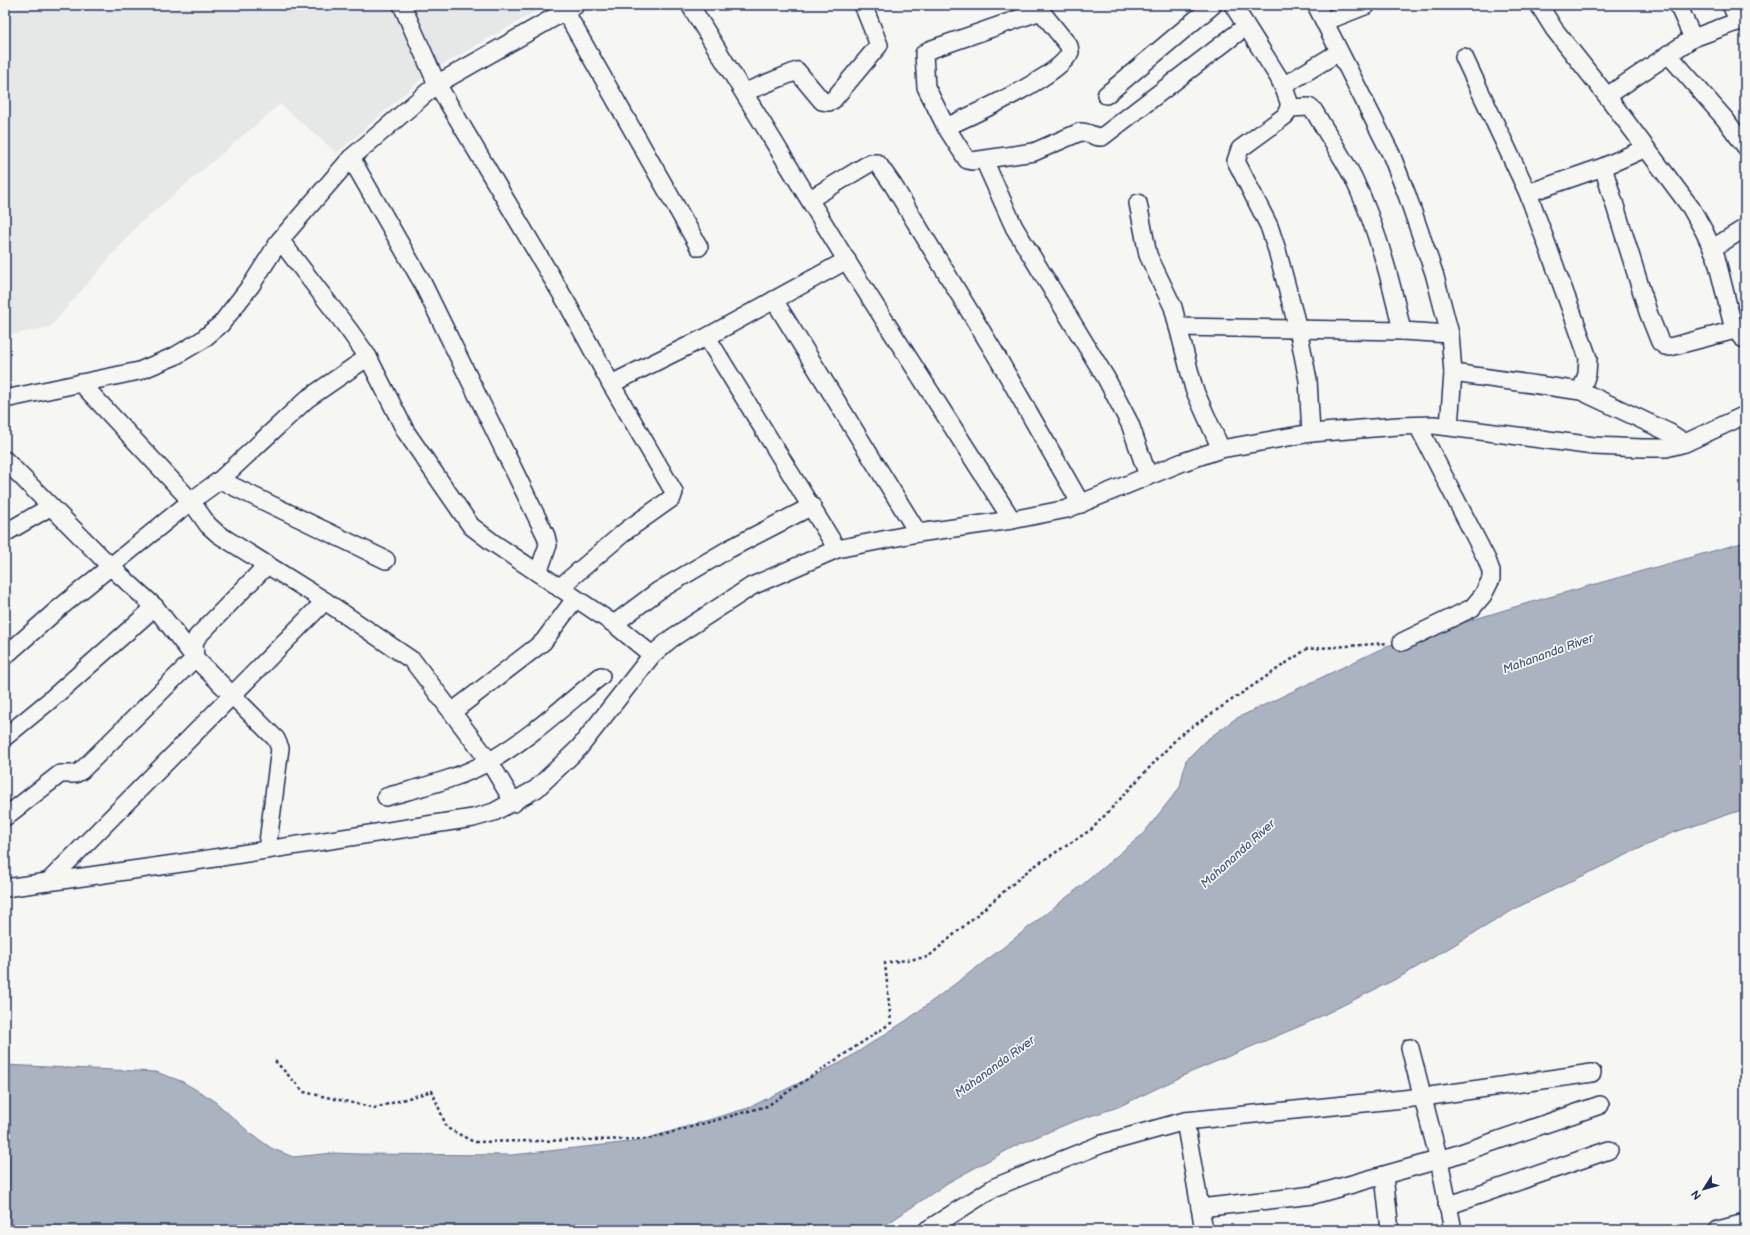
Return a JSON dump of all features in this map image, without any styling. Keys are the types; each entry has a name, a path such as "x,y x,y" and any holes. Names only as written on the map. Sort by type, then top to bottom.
{"street":[{"path":"402,5 437,84 568,305 674,494 672,498 627,530 559,588"},
{"path":"690,5 745,92 847,260 1012,520"},
{"path":"745,92 795,71 801,75 824,102 833,100 879,44 863,5"},
{"path":"1106,95 1213,5"},
{"path":"1233,5 1245,27 1283,86 1289,102 1289,108 1285,116 1240,149 1236,161 1269,226 1277,250 1298,329 1308,380 1312,433"},
{"path":"1316,5 1394,161 1434,273 1450,334 1452,373 1449,426"},
{"path":"1324,22 1367,5"},
{"path":"1539,5 1554,29 1607,96 1691,208 1712,248 1740,335 1670,347 1665,346 1660,342 1648,312 1603,167"},
{"path":"1678,5 1693,38"},
{"path":"1607,96 1693,38 1742,20 1731,5"},
{"path":"5,399 139,371 175,356 202,340 221,324 252,284 280,240 351,158 437,84 570,8 700,247"},
{"path":"946,127 1019,92 1058,66 1070,52 1069,46 1039,8 929,50 924,54 926,88 946,127 967,160 984,160 1034,152 1080,132 1084,132 1098,138 1102,137 1245,27"},
{"path":"1283,86 1339,52"},
{"path":"1668,54 1725,119 1745,146"},
{"path":"1464,57 1528,193 1588,358 1587,374 1581,391"},
{"path":"1289,108 1309,107 1314,111 1352,177 1375,232 1396,304 1402,331"},
{"path":"1528,193 1603,167 1646,148"},
{"path":"351,158 422,282 546,536 548,545 538,573"},
{"path":"984,160 1022,240 1106,378 1130,424 1148,476"},
{"path":"810,200 870,163 877,163 879,165 894,185 996,356 1081,504"},
{"path":"1138,203 1148,255 1166,290 1178,327 1194,389 1221,449"},
{"path":"1712,248 1745,228"},
{"path":"280,240 368,357 406,432 471,526 575,599 614,624 652,655"},
{"path":"611,384 705,338 847,260"},
{"path":"774,300 918,533"},
{"path":"1178,327 1402,331 1450,334"},
{"path":"705,338 711,342 745,401 812,506 837,549"},
{"path":"5,656 57,610 191,501 220,480 307,400 368,357"},
{"path":"1452,373 1581,391 1670,433 1685,443"},
{"path":"81,384 191,501 213,530 325,601 412,661 489,761 514,802"},
{"path":"5,888 189,862 473,818 494,812 536,789 579,748 652,655 672,638 752,586 837,549 918,533 1012,520 1066,509 1221,449 1312,433 1418,426 1449,426 1594,446 1666,448 1685,443 1745,415"},
{"path":"1402,642 1472,608 1484,595 1491,579 1491,571 1487,560 1418,426"},
{"path":"5,460 111,567 155,607 195,658 276,739 280,748 267,850"},
{"path":"220,480 386,560"},
{"path":"614,624 658,591 729,549 812,506"},
{"path":"5,533 50,507"},
{"path":"5,816 60,774 75,774 81,771 195,658 194,644 197,637 267,565"},
{"path":"452,712 543,642 575,599"},
{"path":"48,882 325,601"},
{"path":"5,737 49,701 155,607"},
{"path":"386,797 448,779 489,761 540,726 601,676"},
{"path":"1410,1048 1439,1160 1453,1230"},
{"path":"927,1230 996,1187 1102,1144 1185,1121 1423,1096 1592,1072"},
{"path":"1200,1208 1313,1195 1439,1160 1600,1105"},
{"path":"1185,1121 1204,1230"},
{"path":"1447,1206 1608,1150"},
{"path":"1384,1176 1390,1230"},
{"path":"1718,1230 1745,1223"}],"path":[{"path":"275,1061 304,1092 375,1108 432,1091 447,1128 474,1142 648,1139 767,1106 891,1023 885,963 928,957 1030,869 1092,829 1180,735 1307,649 1402,642"}],"shaded area":[{"path":"5,5 547,5 428,73 337,153 280,104 138,225 50,327 5,336"}],"water":[{"name":"Mahananda River","path":"1745,542 1745,809 1672,833 1520,906 1400,977 1305,1024 1189,1073 1118,1107 1072,1122 1015,1146 949,1182 878,1230 5,1230 5,1065 156,1072 181,1081 212,1099 250,1133 271,1148 293,1157 334,1153 512,1155 639,1141 748,1108 842,1062 907,1020 1000,950 1081,886 1143,834 1180,787 1186,760 1205,741 1235,719 1387,646 1521,605"}]}
